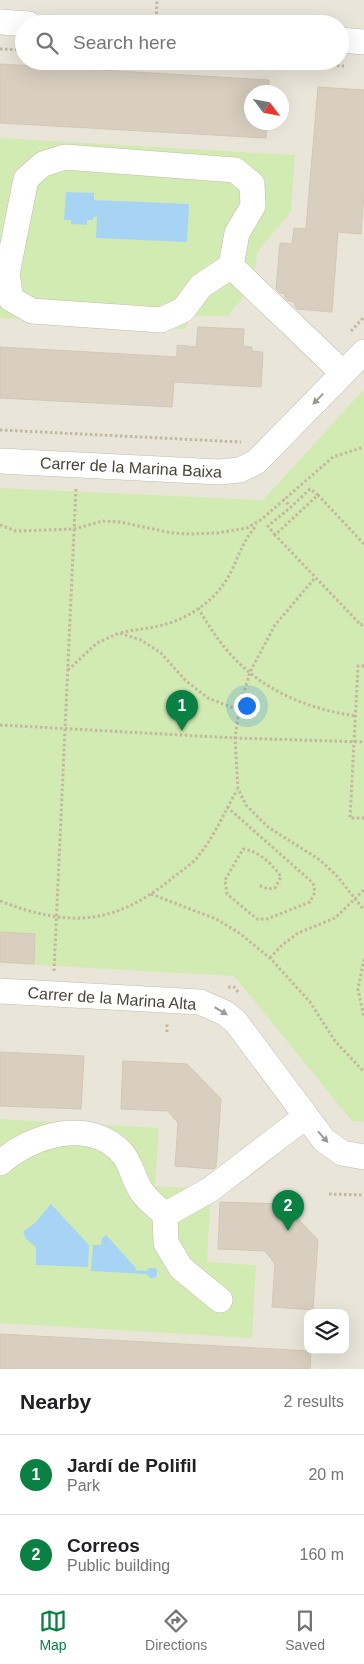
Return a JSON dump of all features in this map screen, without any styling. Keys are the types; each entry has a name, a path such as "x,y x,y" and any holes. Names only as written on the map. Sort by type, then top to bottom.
{"street":[{"path":"0,22 15,23"},
{"path":"349,41 364,42"},
{"path":"65,157 235,170 252,184 253,206 237,233 230,266 201,286 183,310 161,320 32,311 11,299 7,274 26,179 43,164 65,157"},
{"path":"230,266 334,365"},
{"name":"Carrer de la Marina Baixa","path":"0,460 219,472 240,470 256,462 334,365 364,352"},
{"name":"Carrer de la Marina Alta","path":"0,991 200,1002 216,1008 236,1022 305,1117 334,1149 342,1153 364,1157"},
{"path":"165,1215 211,1189 305,1117"},
{"path":"0,1163 39,1139 69,1132 99,1138 122,1153 140,1190 165,1215 166,1243 181,1268 220,1300"}],"path":[{"path":"156,15 157,0"},
{"path":"0,49 15,50"},
{"path":"334,365 364,317"},
{"path":"0,430 242,442 248,435"},
{"path":"67,670 98,643 119,633 162,626 198,608 221,587 248,535 262,519 333,457 364,447"},
{"path":"54,976 76,485"},
{"path":"364,544 310,488 291,508 268,526 314,579 361,625 364,622"},
{"path":"275,534 318,495"},
{"path":"283,499 291,508"},
{"path":"0,525 16,531 74,529 103,521 120,522 172,533 217,533 247,528 262,519"},
{"path":"314,579 275,625 250,672 239,710 235,738 238,789 246,805 268,827 320,860 338,876 357,898 364,910"},
{"path":"198,608 234,659 250,672 284,694 309,706 331,713 356,716"},
{"path":"119,633 141,640 161,653 186,681 208,698 239,710"},
{"path":"364,666 358,666 350,818 364,818"},
{"path":"0,725 235,738 364,742"},
{"path":"0,902 56,918 75,919 110,914 151,894 199,856 238,789"},
{"path":"227,807 313,883 315,892 310,902 267,920 257,919 227,894 225,880 242,848 250,849 257,854 276,869 281,877 275,888 268,889 258,885"},
{"path":"270,958 281,946 298,933 335,918 364,890"},
{"path":"151,894 216,919 238,932 270,958 310,1002 335,1041 364,1072"},
{"path":"364,959 358,989 364,1018"},
{"path":"329,1194 364,1195"}],"shaded area":[{"path":"0,0 364,0 364,1369 0,1369"}],"green space":[{"path":"0,138 295,155 291,212 258,251 252,286 228,316 192,316 185,329 0,318"},
{"path":"364,389 364,1122 352,1121 234,976 0,963 0,488 263,500"},
{"path":"0,1119 159,1128 155,1186 211,1189 207,1262 256,1265 252,1338 0,1323"}],"water":[{"path":"66,192 94,193 94,200 189,204 187,242 96,238 97,217 93,217 93,220 87,220 87,225 71,224 71,220 64,220"},
{"path":"51,1204 89,1245 88,1267 36,1265 36,1247 26,1239 23,1232 36,1222"},
{"path":"106,1235 136,1268 135,1270 146,1271 149,1268 155,1268 157,1276 152,1279 146,1274 91,1271 93,1245 101,1245 102,1238"}],"building":[{"path":"0,64 15,65 15,70 101,70 269,80 269,85 244,85 244,130 266,130 266,138 0,123"},
{"path":"318,87 364,90 364,194 361,234 338,232 332,312 297,309 295,302 289,301 285,298 285,294 280,293 276,289 280,243 292,244 294,228 306,229"},
{"path":"198,327 244,329 243,346 252,347 252,351 263,352 261,387 174,382 172,407 0,398 0,347 177,357 177,345 196,347"},
{"path":"0,932 35,934 34,964 0,962"},
{"path":"0,1052 84,1056 81,1109 0,1106"},
{"path":"123,1061 187,1064 221,1099 216,1167 214,1169 175,1166 178,1123 168,1111 121,1109"},
{"path":"220,1202 284,1204 318,1240 313,1309 272,1307 275,1264 265,1251 218,1249"},
{"path":"0,1334 304,1351 304,1354 311,1354 310,1369 0,1369"}],"place":[{"name":"Jardí de Polifil","path":"182,731"},
{"name":"Correos","path":"288,1231"}]}
